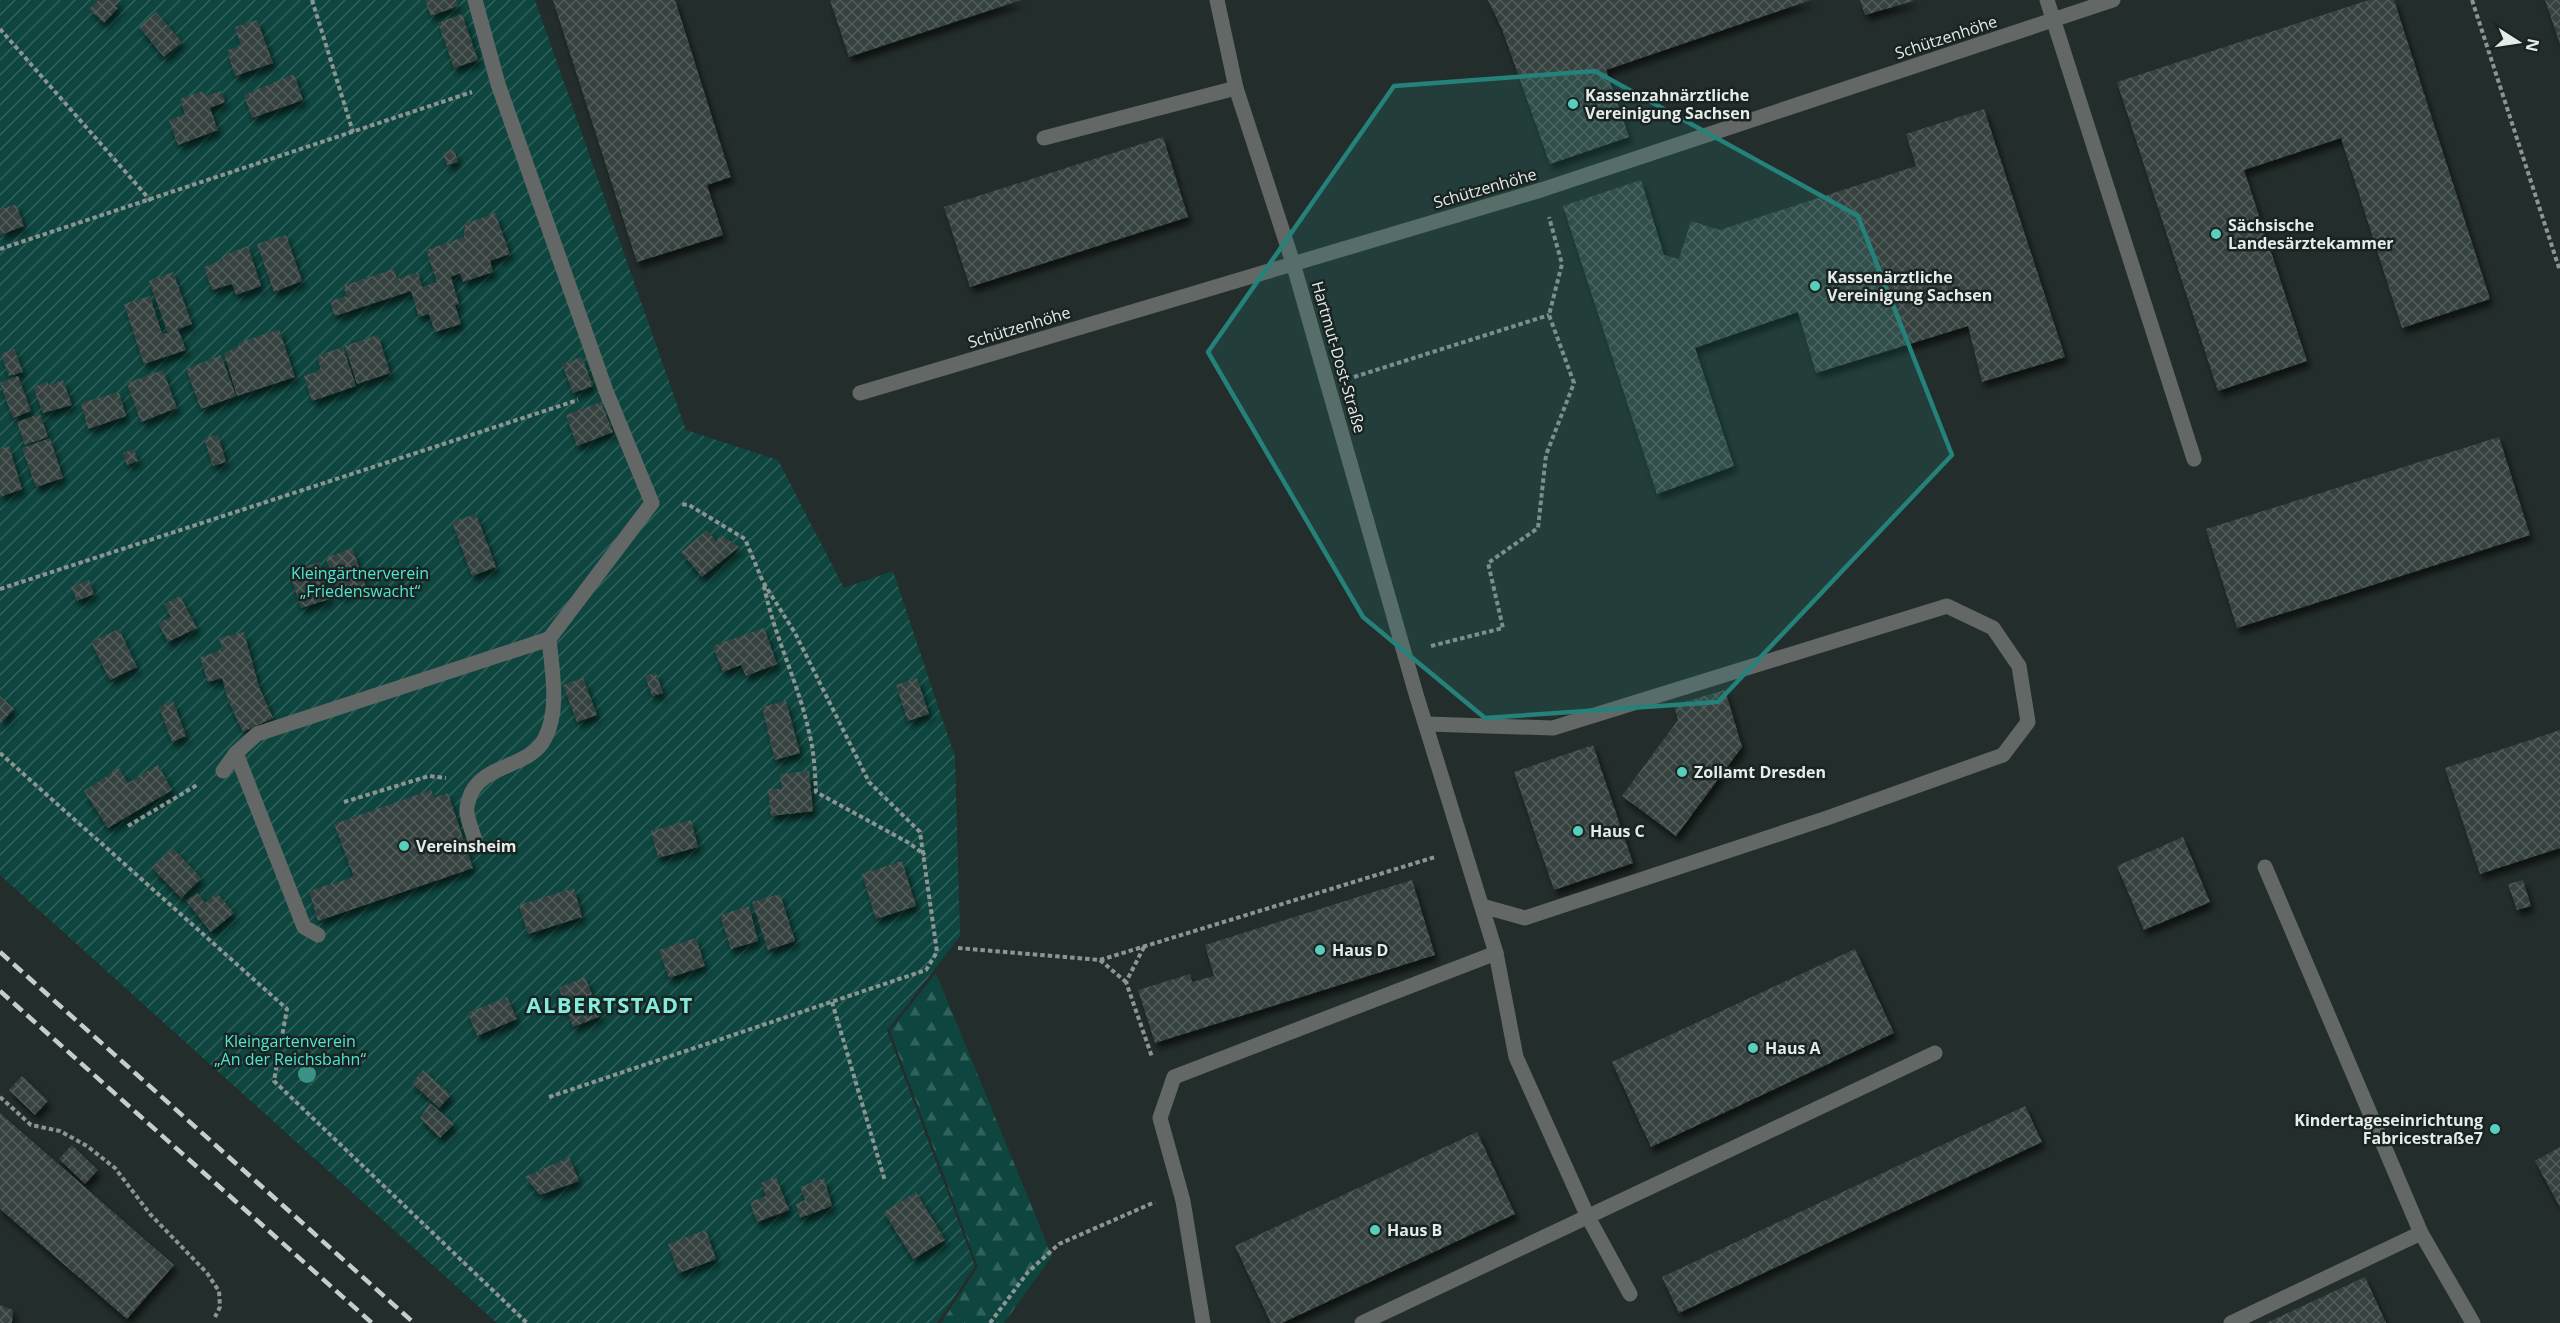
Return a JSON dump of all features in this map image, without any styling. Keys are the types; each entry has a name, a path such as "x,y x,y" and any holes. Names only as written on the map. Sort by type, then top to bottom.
{"street":[{"path":"223,771 236,753 257,734 549,639 652,503 606,391 498,84 476,0"},
{"name":"Hartmut-Dost-Straße","path":"1217,0 1236,88 1293,263 1405,652 1496,953 1516,1057 1588,1217 1630,1294"},
{"path":"2047,0 2194,459"},
{"name":"Schützenhöhe","path":"861,393 1541,190 2113,0"},
{"path":"1044,138 1236,88"},
{"path":"1427,724 1553,728 1947,606 1993,628 2019,666 2028,722 2003,755 1827,818 1525,918 1482,906"},
{"path":"477,843 466,810 473,786 495,771 533,753 544,741 552,723 554,708 549,639"},
{"path":"236,753 304,927 318,935"},
{"path":"2265,867 2421,1233 2473,1323"},
{"path":"1203,1323 1182,1196 1160,1118 1174,1077 1496,953"},
{"path":"1362,1323 1935,1053"},
{"path":"2231,1323 2421,1233"}],"path":[{"path":"312,0 353,132"},
{"path":"2472,0 2560,271"},
{"path":"0,29 151,201"},
{"path":"0,249 151,201 498,84"},
{"path":"1405,652 1503,628 1488,563 1538,528 1546,454 1574,383 1549,315 1562,264 1541,190"},
{"path":"1328,386 1549,315"},
{"path":"0,589 606,391"},
{"path":"549,1097 926,970 937,952 920,832 869,782 795,633 763,582 745,539 689,505 652,503"},
{"path":"763,582 770,615 810,733 816,792 909,843 925,855"},
{"path":"0,753 287,1009 274,1081 527,1323"},
{"path":"128,826 223,771"},
{"path":"344,802 429,776 450,778 473,786"},
{"path":"958,948 1100,960 1465,848"},
{"path":"1126,982 1144,946"},
{"path":"1100,960 1126,982 1153,1060 1174,1077"},
{"path":"832,1002 885,1181"},
{"path":"0,1097 31,1125 60,1131 87,1146 115,1168 150,1214 207,1273 219,1291 220,1307 215,1317"},
{"path":"990,1323 1028,1272 1059,1244 1182,1196"}],"highlighted area":[{"path":"1595,71 1858,216 1952,455 1718,702 1485,718 1363,617 1208,352 1394,86"}],"green space":[{"name":"Kleingärtnerverein „Friedenswacht“","path":"0,0 535,0 686,430 778,460 844,588 893,571 955,757 960,936 887,1031 975,1266 937,1323 497,1323 0,875"},
{"path":"936,973 1052,1256 1004,1323 941,1323 978,1267 890,1031"}],"building":[{"path":"98,0 121,0 115,6 118,8 104,23 89,9"},
{"path":"425,0 456,0 458,6 431,16"},
{"path":"553,0 675,0 731,177 707,185 723,235 637,262"},
{"path":"830,0 1021,0 849,57"},
{"name":"Kassenzahnärztliche Vereinigung Sachsen","path":"1488,0 1811,0 1606,70 1629,137 1550,164 1502,29"},
{"path":"1860,0 1913,0 1913,1 1865,15"},
{"name":"Sächsische Landesärztekammer","path":"2369,0 2394,0 2490,299 2402,328 2341,138 2244,170 2307,361 2218,391 2117,82"},
{"path":"2545,0 2560,0 2560,44"},
{"path":"156,12 182,42 164,57 139,27"},
{"path":"462,14 478,60 454,68 438,23"},
{"path":"257,20 273,63 235,76 227,50 241,46 235,27"},
{"path":"294,74 303,100 252,118 244,95"},
{"path":"203,91 206,96 221,91 225,102 210,108 218,130 178,145 169,120 185,114 180,99"},
{"name":"Kassenärztliche Vereinigung Sachsen","path":"1984,109 2065,357 1982,382 1968,326 1816,373 1798,312 1695,348 1734,466 1657,494 1563,206 1641,180 1664,255 1679,259 1691,221 1720,230 1916,166 1906,134"},
{"path":"1163,137 1188,217 970,287 944,207"},
{"path":"454,149 458,162 447,165 443,153"},
{"path":"16,204 24,226 0,235 0,210"},
{"path":"495,213 510,254 490,261 493,272 463,282 460,273 451,277 459,304 455,305 461,324 435,332 429,314 419,317 411,291 335,316 330,301 347,296 343,286 394,269 397,279 418,272 422,287 437,282 426,250 464,237 465,224"},
{"path":"286,235 302,281 274,292 257,244"},
{"path":"248,246 261,286 236,295 232,284 212,290 204,267 223,260 222,256"},
{"path":"173,272 192,324 178,329 186,350 144,364 124,304 150,296 162,334 168,333 149,281"},
{"path":"279,329 295,377 237,396 224,353 240,346 239,343"},
{"path":"378,335 390,373 357,384 345,346"},
{"path":"343,347 356,386 312,401 304,376 321,370 317,356"},
{"path":"14,349 23,372 9,376 1,354"},
{"path":"221,355 236,396 201,409 186,369"},
{"path":"582,357 593,386 573,393 562,364"},
{"path":"163,370 177,408 141,422 127,383"},
{"path":"18,376 31,411 13,418 0,383"},
{"path":"63,380 72,405 43,413 33,387 47,382 49,386"},
{"path":"119,392 126,416 88,429 81,403"},
{"path":"601,402 613,432 577,446 566,415"},
{"path":"40,414 48,437 25,445 17,422"},
{"path":"218,435 226,462 213,466 204,438"},
{"path":"2499,437 2530,535 2237,628 2206,529"},
{"path":"50,438 63,478 36,487 22,448"},
{"path":"9,446 22,489 0,497 0,449"},
{"path":"134,449 138,461 127,465 123,453"},
{"path":"476,514 496,567 472,576 452,522"},
{"path":"707,530 716,541 721,535 739,547 702,577 681,552"},
{"path":"352,548 366,587 339,596 326,558"},
{"path":"319,562 330,599 301,608 289,572"},
{"path":"89,580 94,594 77,601 71,587"},
{"path":"180,596 197,628 168,642 158,623 171,617 164,604"},
{"path":"764,628 777,664 746,676 741,665 723,672 713,646"},
{"path":"119,629 137,667 110,680 91,642"},
{"path":"244,632 259,687 273,718 243,732 228,700 222,678 208,682 200,657 223,650 219,638"},
{"path":"656,673 663,693 652,696 645,676"},
{"path":"583,678 597,715 577,722 563,685"},
{"path":"917,678 929,714 908,721 896,685"},
{"name":"Zollamt Dresden","path":"1725,690 1742,747 1676,836 1622,796 1678,720 1674,705"},
{"path":"0,696 14,709 0,724"},
{"path":"173,701 186,736 172,742 159,707"},
{"path":"786,701 800,753 775,760 762,707"},
{"path":"2560,730 2560,848 2480,874 2445,768"},
{"name":"Haus C","path":"1593,745 1633,863 1554,890 1514,772"},
{"path":"158,765 172,790 108,828 84,791 119,768 128,783"},
{"path":"809,771 813,811 771,816 768,789 782,789 780,774"},
{"name":"Vereinsheim","path":"431,790 434,798 448,793 473,868 318,921 309,891 354,877 334,824"},
{"path":"691,820 698,847 658,858 651,831"},
{"path":"2183,837 2210,902 2144,930 2117,866"},
{"path":"173,848 201,878 181,898 152,868"},
{"path":"902,861 916,906 876,919 862,874"},
{"name":"Haus D","path":"1412,880 1435,955 1155,1043 1138,990 1190,974 1192,982 1214,976 1205,945"},
{"path":"2523,880 2531,906 2517,910 2508,884"},
{"path":"574,888 582,917 528,934 519,905"},
{"path":"197,893 205,903 217,893 234,913 211,932 186,901"},
{"path":"780,894 795,941 768,950 752,902"},
{"path":"749,906 758,941 731,949 720,915"},
{"path":"696,938 705,966 669,978 659,950"},
{"name":"Haus A","path":"1855,949 1894,1033 1651,1147 1612,1062"},
{"path":"585,977 601,1016 573,1027 559,988"},
{"path":"507,997 517,1019 477,1036 468,1013"},
{"path":"423,1070 451,1095 439,1108 412,1083"},
{"path":"22,1076 48,1101 35,1115 9,1090"},
{"path":"430,1103 454,1124 440,1138 420,1118"},
{"path":"2025,1106 2042,1142 1679,1313 1662,1277"},
{"path":"0,1113 174,1265 127,1319 0,1209"},
{"name":"Haus B","path":"1477,1132 1515,1214 1282,1323 1271,1323 1235,1246"},
{"path":"72,1145 98,1170 85,1184 59,1159"},
{"path":"2560,1147 2560,1207 2535,1161"},
{"path":"569,1157 579,1181 540,1195 525,1177"},
{"path":"776,1177 789,1210 757,1222 750,1202 766,1196 761,1183"},
{"path":"824,1178 832,1206 800,1218 796,1204 805,1200 800,1187"},
{"path":"916,1192 945,1240 913,1259 884,1212"},
{"path":"706,1230 716,1259 679,1273 668,1244"},
{"path":"2365,1277 2386,1323 2266,1323"},
{"path":"0,1305 13,1310 12,1323 0,1323"}],"railway":[{"path":"0,952 414,1323"},
{"path":"0,991 372,1323"}],"place":[{"name":"Kassenzahnärztliche Vereinigung Sachsen","path":"1573,104"},
{"name":"Sächsische Landesärztekammer","path":"2216,234"},
{"name":"Kassenärztliche Vereinigung Sachsen","path":"1815,286"},
{"name":"Zollamt Dresden","path":"1682,772"},
{"name":"Haus C","path":"1578,831"},
{"name":"Vereinsheim","path":"404,846"},
{"name":"Haus D","path":"1320,950"},
{"name":"Haus A","path":"1753,1048"},
{"name":"Kindertageseinrichtung Fabricestraße7","path":"2495,1129"},
{"name":"Haus B","path":"1375,1230"}],"district":[{"name":"ALBERTSTADT","path":"610,1004"}],"park label":[{"name":"Kleingartenverein „An der Reichsbahn“","path":"290,1050"}]}
